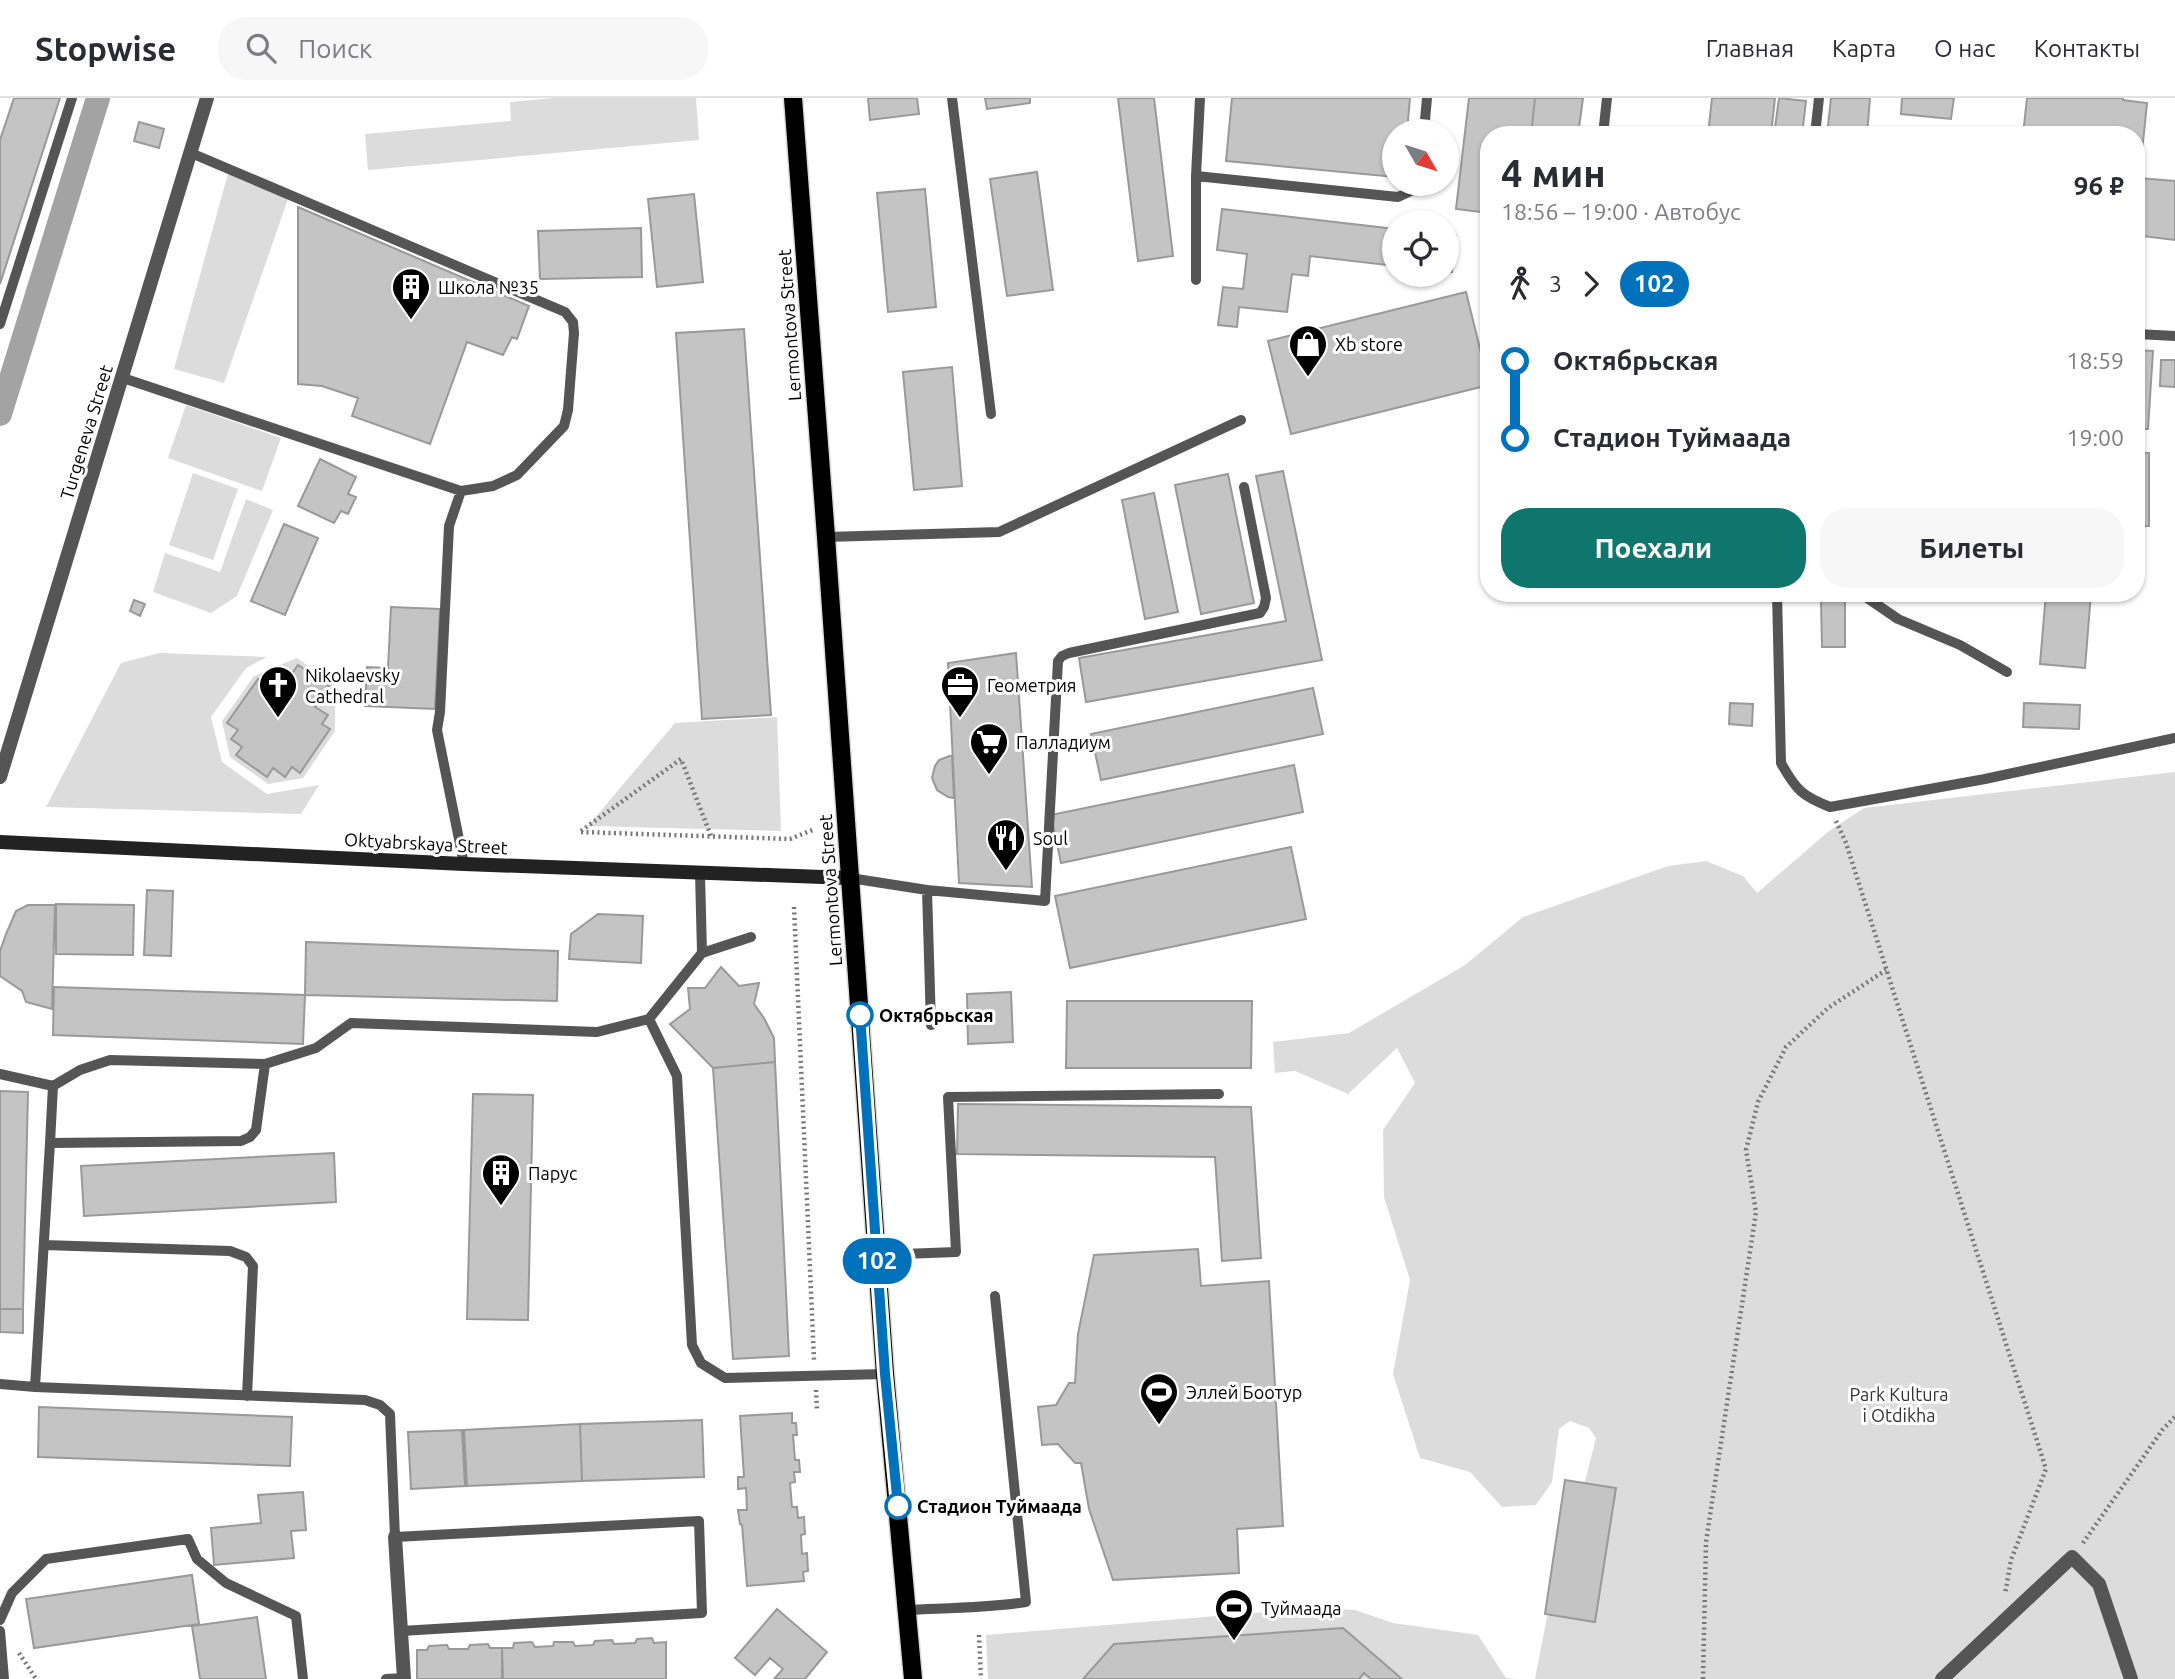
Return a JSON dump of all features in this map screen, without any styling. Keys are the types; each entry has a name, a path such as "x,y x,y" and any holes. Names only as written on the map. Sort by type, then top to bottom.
{"main road":[{"name":"Lermontova Street","path":"793,98 885,1374 913,1679"}],"street":[{"name":"Turgeneva Street","path":"0,777 207,98"},
{"name":"Oktyabrskaya Street","path":"0,842 464,864 850,878"},
{"path":"395,1537 404,1679"},
{"path":"1942,1679 2072,1558 2099,1584 2131,1679"}],"lane":[{"path":"0,324 72,98"},
{"path":"952,98 992,414"},
{"path":"1196,279 1196,176 1200,98"},
{"path":"1425,119 1427,98"},
{"path":"1603,126 1607,98"},
{"path":"1816,126 1819,98"},
{"path":"123,378 461,491 493,486 517,475 564,426 568,410 574,332 573,322 565,312 191,153"},
{"path":"1196,176 1382,195"},
{"path":"2145,334 2175,336"},
{"path":"826,537 999,532 1241,420"},
{"path":"850,878 927,890 1045,901 1058,662 1062,656 1069,653 1259,613 1266,598 1244,487"},
{"path":"461,491 449,526 437,730 464,864"},
{"path":"1777,602 1781,763 1793,784 1808,798 1830,807 1985,779 2175,738"},
{"path":"1873,602 1898,620 1950,641 2007,672"},
{"path":"700,873 702,953"},
{"path":"927,890 931,1025"},
{"path":"0,1074 53,1086 80,1070 110,1060 265,1064 316,1048 351,1023 597,1032 649,1019 702,953 751,937"},
{"path":"649,1019 677,1076 692,1345 701,1363 725,1378 885,1374"},
{"path":"50,1143 241,1141 256,1130 265,1064"},
{"path":"35,1387 53,1086"},
{"path":"877,1255 956,1252 948,1097 1219,1094"},
{"path":"44,1245 230,1251 246,1256 253,1266 247,1396"},
{"path":"907,1611 992,1607 1026,1602 995,1296"},
{"path":"0,1384 365,1400 380,1405 390,1414 395,1537 699,1521 702,1613 401,1631"},
{"path":"0,1620 12,1593 46,1559 188,1539 197,1559 226,1583 296,1616 303,1679"},
{"path":"0,1631 4,1679"},
{"path":"386,1679 404,1679"}],"path":[{"path":"711,836 681,759 581,832 790,839 815,829"},
{"path":"1830,807 1846,843 2046,1469 2011,1560 2000,1625"},
{"path":"794,907 817,1410"},
{"path":"1703,1679 1706,1542 1756,1212 1746,1150 1758,1102 1786,1047 1828,1008 1886,970"},
{"path":"2072,1558 2163,1429 2175,1417"},
{"path":"979,1635 981,1679"}],"green space":[{"path":"554,98 696,98 699,140 368,170 365,134 511,121 510,102"},
{"path":"229,170 289,196 224,383 174,369"},
{"path":"186,405 281,438 262,491 168,458"},
{"path":"193,473 238,489 213,560 169,545"},
{"path":"246,499 273,510 237,596 211,613 153,592 165,553 220,572"},
{"path":"159,653 267,657 246,668 211,717 222,762 267,794 319,785 301,814 46,807 121,663"},
{"path":"297,658 308,666 305,670 298,665 284,685 274,678 267,686 257,680 228,722 238,730 231,739 242,747 236,755 273,768 285,777 292,767 300,773 327,715 315,707 329,687 322,681 325,677 335,684 335,731 303,778 268,784 230,757 222,721 254,676"},
{"path":"777,717 781,831 588,826 675,723"},
{"name":"Park Kultura i Otdikha","path":"2175,772 2175,1679 1535,1679 1547,1617 1552,1612 1596,1438 1589,1428 1570,1421 1559,1429 1552,1482 1536,1505 1502,1507 1470,1472 1420,1458 1393,1374 1410,1280 1384,1197 1383,1130 1415,1083 1397,1048 1348,1094 1295,1071 1275,1073 1273,1042 1349,1033 1465,965 1523,917 1668,866 1706,861 1743,876 1757,893 1829,831 1864,808"},
{"name":"Туймаада","path":"1315,1608 1355,1610 1393,1623 1478,1635 1506,1678 1518,1679 988,1679 986,1635"}],"building":[{"path":"14,98 60,98 0,284 0,140"},
{"path":"868,98 917,98 919,114 870,120"},
{"path":"985,98 1030,98 1030,103 987,109"},
{"path":"1118,98 1154,98 1173,256 1138,261"},
{"path":"1232,98 1410,98 1408,119 1382,119 1382,176 1226,161"},
{"path":"1469,98 1535,98 1532,126 1480,126 1480,212 1456,209 1458,196 1460,196"},
{"path":"1535,98 1583,98 1579,126 1532,126"},
{"path":"1712,98 1775,98 1772,126 1709,126"},
{"path":"1779,98 1806,101 1803,126 1775,126"},
{"path":"1831,98 1870,98 1868,126 1828,126"},
{"path":"1902,98 1954,98 1951,119 1901,114"},
{"path":"2027,98 2123,98 2147,103 2145,126 2024,126"},
{"path":"139,122 164,129 159,148 134,141"},
{"path":"1037,172 1053,290 1007,296 990,179"},
{"path":"2145,178 2175,181 2175,240 2145,236"},
{"path":"925,189 936,307 888,312 877,193"},
{"path":"694,194 703,282 657,287 648,199"},
{"name":"Школа №35","path":"298,207 529,306 517,339 512,337 503,355 467,342 430,444 352,416 358,398 322,386 298,384"},
{"path":"1222,209 1382,227 1382,264 1310,256 1308,276 1292,274 1287,312 1239,307 1237,327 1218,325 1223,287 1243,289 1247,254 1217,250"},
{"path":"641,228 642,277 540,279 538,231"},
{"path":"1466,292 1480,349 1480,387 1291,434 1268,341"},
{"path":"744,329 771,715 702,719 676,333"},
{"path":"2145,350 2153,351 2148,429 2145,429"},
{"path":"2161,360 2175,360 2175,387 2160,386"},
{"path":"952,367 962,486 914,490 903,372"},
{"path":"2145,453 2149,453 2149,526 2145,526"},
{"path":"320,459 356,477 348,494 356,497 348,514 341,511 334,523 298,506"},
{"path":"1283,471 1322,660 1086,702 1079,658 1286,621 1256,476"},
{"path":"1228,474 1254,603 1201,614 1175,485"},
{"path":"1154,493 1178,612 1145,619 1122,500"},
{"path":"284,524 318,538 285,615 251,601"},
{"path":"134,600 145,604 140,616 130,611"},
{"path":"1821,602 1845,602 1845,647 1822,647"},
{"path":"2045,602 2090,602 2085,668 2040,664"},
{"path":"391,607 440,609 435,709 365,706 367,667 388,668"},
{"name":"Палладиум","path":"1016,653 1032,887 959,883 948,663"},
{"name":"Nikolaevsky Cathedral","path":"298,665 329,686 315,707 328,715 322,724 330,729 300,773 292,767 285,777 273,768 267,777 236,755 242,747 231,739 238,730 227,723 258,679 267,686 273,678 284,685"},
{"path":"1313,688 1323,734 1101,780 1091,734"},
{"path":"1730,703 1753,704 1752,726 1729,724"},
{"path":"2024,703 2080,705 2079,729 2023,727"},
{"path":"952,755 954,798 937,790 932,778 939,760"},
{"path":"1294,765 1303,812 1061,863 1051,815"},
{"path":"1291,847 1306,919 1070,968 1055,896"},
{"path":"147,890 173,891 171,956 144,955"},
{"path":"56,904 134,905 133,955 56,954"},
{"path":"28,905 55,905 52,1009 26,1002 22,991 0,976 0,951 6,934 16,911"},
{"path":"598,914 643,916 641,963 569,959 571,934"},
{"path":"306,942 558,951 557,1001 305,995"},
{"path":"721,967 739,986 759,983 754,1004 774,1038 775,1062 713,1068 670,1024 690,1009 688,988 705,988"},
{"path":"54,987 305,995 303,1044 53,1035"},
{"path":"1011,992 1013,1042 968,1044 967,994"},
{"path":"1067,1001 1252,1001 1251,1068 1066,1068"},
{"path":"775,1062 789,1356 733,1359 713,1068"},
{"path":"0,1091 28,1092 23,1309 0,1309"},
{"name":"Парус","path":"473,1094 533,1095 528,1320 467,1319"},
{"path":"958,1104 1251,1107 1261,1258 1222,1261 1215,1157 957,1154"},
{"path":"334,1153 336,1202 84,1216 81,1166"},
{"name":"Эллей Боотур","path":"1198,1249 1201,1286 1269,1281 1283,1526 1237,1529 1239,1573 1113,1580 1089,1509 1081,1463 1075,1463 1058,1444 1042,1445 1038,1407 1056,1405 1069,1383 1075,1383 1078,1334 1094,1255"},
{"path":"0,1309 23,1309 23,1333 0,1332"},
{"path":"39,1407 292,1417 290,1466 38,1457"},
{"path":"792,1413 792,1423 796,1423 797,1435 793,1435 795,1460 799,1460 800,1472 794,1472 795,1482 790,1483 792,1507 797,1507 798,1518 804,1517 802,1554 807,1553 808,1571 803,1572 804,1581 747,1586 742,1525 738,1510 747,1510 746,1488 738,1489 738,1477 744,1477 740,1416"},
{"path":"702,1420 704,1477 582,1481 580,1424"},
{"path":"580,1424 582,1481 467,1486 464,1430"},
{"path":"462,1430 465,1486 411,1489 408,1432"},
{"path":"1565,1480 1616,1488 1595,1622 1545,1614"},
{"path":"303,1492 306,1530 291,1531 294,1558 214,1565 211,1528 261,1523 258,1495"},
{"path":"192,1575 199,1624 34,1648 26,1599"},
{"path":"777,1609 827,1652 805,1679 774,1679 783,1669 770,1658 755,1675 735,1658"},
{"path":"257,1617 266,1679 200,1679 192,1626"},
{"path":"1343,1628 1402,1679 1371,1679 1364,1673 1359,1679 1083,1679 1114,1644"},
{"path":"652,1638 654,1643 666,1642 666,1679 503,1679 502,1648 513,1648 514,1643 532,1642 535,1647 553,1646 554,1642 573,1642 575,1646 612,1640 614,1644 635,1643 637,1639"},
{"path":"488,1644 490,1648 502,1648 502,1679 417,1679 417,1650 447,1645 449,1649 468,1649 470,1645"}],"waterway":[{"path":"0,414 98,98"}],"bus line":[{"name":"102","path":"860,1015 885,1374 898,1506"}],"place":[{"name":"Школа №35","path":"411,321"},
{"name":"Xb store","path":"1308,378"},
{"name":"Nikolaevsky Cathedral","path":"278,719"},
{"name":"Геометрия","path":"960,719"},
{"name":"Палладиум","path":"989,776"},
{"name":"Soul","path":"1006,872"},
{"name":"Октябрьская","path":"860,1015"},
{"name":"Парус","path":"501,1207"},
{"name":"Эллей Боотур","path":"1159,1426"},
{"name":"Стадион Туймаада","path":"898,1506"},
{"name":"Туймаада","path":"1234,1642"}]}
